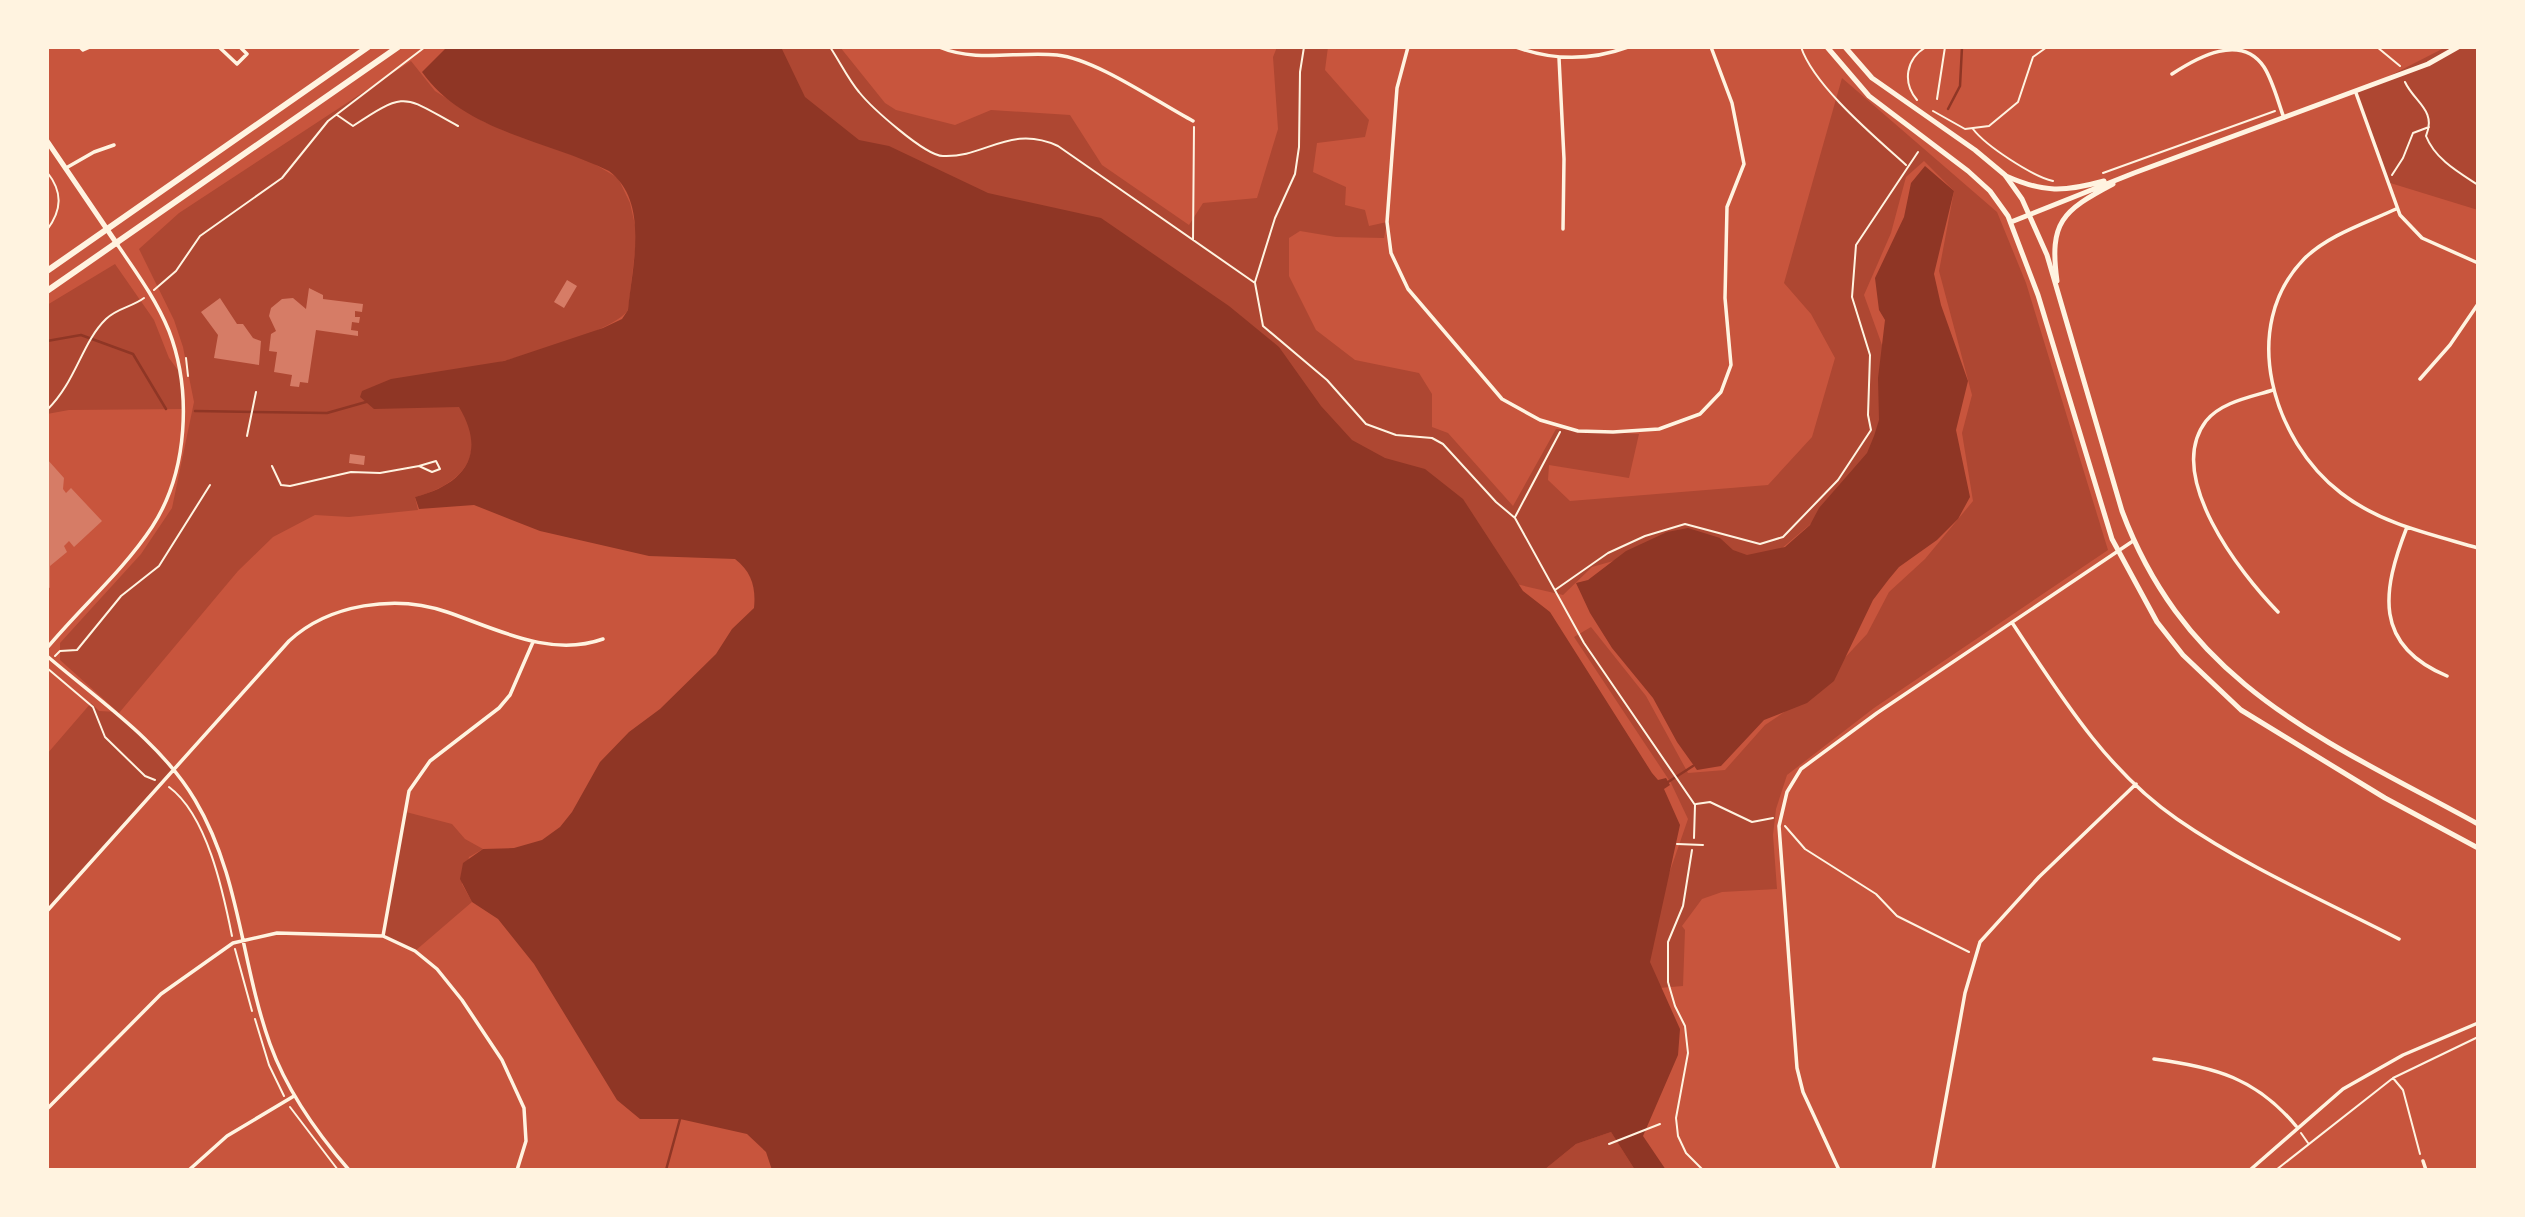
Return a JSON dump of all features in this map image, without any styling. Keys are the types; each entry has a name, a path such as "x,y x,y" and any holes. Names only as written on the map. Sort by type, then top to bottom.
{"main road":[{"path":"47,271 108,231 368,47"},
{"path":"47,291 398,47"},
{"path":"1827,47 1844,70 1883,108 1968,171 1990,191 2011,222 2038,295 2095,490 2117,552 2157,622 2183,655 2241,710 2385,798 2478,848"},
{"path":"1845,47 1872,78 1975,150 2005,175 2030,213 2047,255 2133,541 2173,611 2221,666 2258,697 2291,720 2478,824"},
{"path":"2011,222 2134,173 2357,93 2428,64 2458,47"},
{"path":"47,141 117,244"},
{"path":"2005,175 2035,187 2064,191 2134,173"},
{"path":"2058,295 2054,244 2062,218 2076,204 2134,173"}],"street":[{"path":"79,47 83,50 90,47"},
{"path":"219,47 237,64 247,54 240,47"},
{"path":"939,47 955,54 1040,54 1084,61 1193,121"},
{"path":"1040,47 1040,54"},
{"path":"1408,47 1396,88 1387,222 1391,253 1399,274 1408,289 1502,399 1541,420 1578,431 1613,432 1659,429 1700,414 1721,393 1732,357 1725,298 1727,207 1744,164 1732,103 1711,47"},
{"path":"1516,47 1559,58 1607,55 1628,47"},
{"path":"2172,74 2191,62 2222,50 2238,49 2252,54 2266,69 2285,120"},
{"path":"1559,58 1564,159 1563,229"},
{"path":"2357,93 2396,209 2422,238 2478,263"},
{"path":"66,168 94,152 114,145"},
{"path":"2396,209 2336,236 2306,257 2290,276 2277,303 2271,332 2273,390 2297,446 2316,471 2363,507 2407,527 2478,548"},
{"path":"47,648 138,546 157,519 173,484 181,439 180,373 169,332 151,292 117,244"},
{"path":"2420,379 2450,345 2478,304"},
{"path":"2273,390 2229,405 2207,419 2198,434 2192,464 2196,482 2233,557 2253,586 2278,612"},
{"path":"2407,527 2389,581 2390,619 2404,649 2447,676"},
{"path":"1839,1170 1803,1092 1797,1068 1779,818 1787,792 1801,769 1877,713 2133,541"},
{"path":"47,911 289,640 310,623 326,615 362,606 417,607 444,611 533,642 584,646 603,639"},
{"path":"2013,624 2070,710 2136,784 2176,819 2252,865 2399,939"},
{"path":"383,936 410,791 430,761 505,701 524,668 533,642"},
{"path":"47,656 118,715 175,770 196,801 222,856 270,1044 294,1096 349,1170"},
{"path":"1933,1170 1973,956 1990,928 2136,784"},
{"path":"47,1109 161,994 209,958 243,938 312,932 383,936 415,951 437,969 463,1000 502,1060 524,1108 526,1141 517,1170"},
{"path":"2250,1170 2296,1126 2343,1089 2376,1069 2478,1023"},
{"path":"2154,1059 2203,1067 2241,1079 2279,1105 2296,1126"},
{"path":"189,1170 227,1136 294,1096"},
{"path":"2423,1161 2426,1170"}],"lane":[{"path":"1677,844 1703,845"}],"path":[{"path":"47,410 74,376 94,335 114,312 141,301 176,271 200,236 282,178 318,130 425,47"},
{"path":"830,47 865,100 929,152 944,156 1000,141 1046,141 1255,283"},
{"path":"1304,47 1300,72 1300,147 1295,174 1275,218 1255,283 1263,326 1319,372 1366,424 1396,435 1432,439 1443,444 1496,502 1515,518 1584,643 1695,804 1693,844 1683,906 1668,942 1668,982 1685,1026 1688,1053 1676,1118 1678,1136 1686,1153 1703,1170"},
{"path":"1801,47 1807,65 1858,121 1907,166"},
{"path":"1920,103 1910,92 1907,77 1911,60 1926,47"},
{"path":"1937,99 1945,47"},
{"path":"1931,110 1954,124 1973,129 1989,126 2018,102 2033,57 2047,47"},
{"path":"2377,47 2400,67"},
{"path":"2405,82 2427,111 2430,127 2426,136 2430,147 2447,164 2478,185"},
{"path":"336,114 353,126 386,104 401,100 415,101 458,126"},
{"path":"2094,176 2281,108"},
{"path":"1193,121 1193,242"},
{"path":"2387,182 2403,158 2413,132 2430,127"},
{"path":"1973,129 1980,138 2033,173 2058,182"},
{"path":"1554,590 1608,553 1645,536 1685,524 1760,544 1783,537 1838,480 1871,430 1868,415 1870,355 1852,297 1856,245 1918,152"},
{"path":"47,172 57,185 60,198 57,217 47,230"},
{"path":"247,436 256,392"},
{"path":"1515,518 1562,426"},
{"path":"272,466 281,485 290,486 341,473 380,473 436,461 440,469 432,472 419,466"},
{"path":"52,659 60,651 77,650 121,596 151,575 210,485"},
{"path":"47,668 93,707 105,737 145,776 162,782"},
{"path":"1695,804 1710,802 1752,822 1779,818 1805,849 1875,894 1897,916 1973,956"},
{"path":"2276,1170 2393,1078 2478,1037"},
{"path":"2393,1078 2403,1090 2423,1161"},
{"path":"1609,1144 1660,1124"},
{"path":"2296,1126 2308,1144"}],"shaded area":[{"path":"447,47 781,47 805,97 859,140 889,146 988,193 1101,218 1229,306 1279,347 1321,406 1352,440 1385,458 1425,469 1463,499 1523,591 1550,612 1652,773 1658,780 1666,778 1670,785 1664,789 1680,825 1650,962 1680,1029 1678,1055 1643,1136 1666,1170 1635,1170 1611,1132 1576,1144 1544,1170 772,1170 766,1152 747,1134 680,1119 640,1119 617,1100 534,964 498,919 472,902 460,879 463,863 483,849 514,848 542,840 560,827 572,812 600,762 629,732 660,709 716,654 732,629 754,608 753,587 749,575 735,559 649,556 540,531 474,505 419,509 415,497 446,485 466,466 471,440 459,407 374,409 360,397 362,391 391,379 504,361 603,328 622,319 628,310 635,255 634,217 622,184 609,171 483,122 460,108 440,92 422,72"},
{"path":"769,47 840,47 885,103 896,110 955,125 991,110 1070,115 1102,165 1189,225 1203,203 1257,198 1278,129 1273,57 1277,47 1328,47 1325,70 1369,120 1365,137 1317,143 1313,172 1346,187 1345,205 1365,210 1369,226 1387,222 1384,238 1336,237 1300,231 1289,238 1289,276 1316,330 1355,360 1419,373 1432,394 1432,427 1448,433 1513,506 1556,429 1639,434 1629,478 1549,465 1548,480 1570,501 1768,485 1812,437 1835,358 1811,314 1784,283 1842,78 1997,212 2026,283 2108,550 1874,708 1787,775 1776,809 1773,835 1777,889 1722,892 1702,899 1682,926 1685,930 1683,986 1647,989 1652,923 1688,819 1671,783 1574,637 1591,627 1646,696 1688,773 1725,770 1765,725 1811,694 1867,634 1889,592 1925,559 1973,501 1962,433 1972,395 1939,271 1954,191 1924,161 1906,177 1891,233 1864,295 1891,370 1891,456 1768,560 1677,543 1592,567 1563,595 1503,581 907,172 808,111"},
{"path":"2446,47 2478,47 2478,210 2387,182 2356,93"},
{"path":"411,61 435,91 484,122 591,162 618,178 630,203 637,234 628,310 619,319 584,336 485,366 460,407 472,439 471,453 466,465 446,484 415,497 418,510 349,517 315,515 273,537 238,571 119,713 175,770 47,911 47,754 91,703 99,711 118,712 60,660 60,643 141,554 172,508 194,402 183,347 174,320 139,249 179,213"},
{"path":"1925,166 1954,191 1934,274 1941,305 1968,381 1956,430 1970,497 1958,519 1937,540 1899,567 1873,600 1834,681 1807,703 1764,720 1721,766 1697,770 1677,742 1653,698 1612,648 1590,613 1576,583 1588,580 1626,551 1667,532 1688,528 1720,538 1733,550 1747,555 1785,547 1810,525 1819,508 1867,453 1874,436 1879,420 1878,378 1885,320 1879,310 1875,278 1904,217 1911,183"},
{"path":"115,264 154,320 169,358 180,373 182,409 69,410 47,414 47,305"},
{"path":"406,812 452,824 465,839 483,849 469,857 462,884 472,902 415,951 383,936"},
{"path":"1611,1132 1635,1170 1544,1170 1576,1144"}],"building":[{"path":"567,280 577,286 564,308 554,302"},
{"path":"309,288 323,295 323,299 363,304 362,312 355,311 355,317 360,317 359,323 352,322 351,330 358,331 358,336 316,330 308,383 300,382 299,387 290,386 292,375 274,372 277,352 269,351 271,334 276,331 269,316 271,308 282,299 293,298 306,309"},
{"path":"220,298 237,324 243,324 253,338 261,341 259,365 214,358 218,335 201,312"},
{"path":"350,454 365,456 364,465 349,463"},
{"path":"47,459 64,478 63,489 66,493 71,488 102,521 74,547 69,541 64,546 67,552 50,566 50,588 47,587"}],"waterway":[{"path":"1948,109 1960,86 1962,47"},
{"path":"47,341 81,335 133,354 166,409"},
{"path":"195,411 327,413 366,402"},
{"path":"1668,782 1693,766"},
{"path":"666,1170 680,1119"}]}
